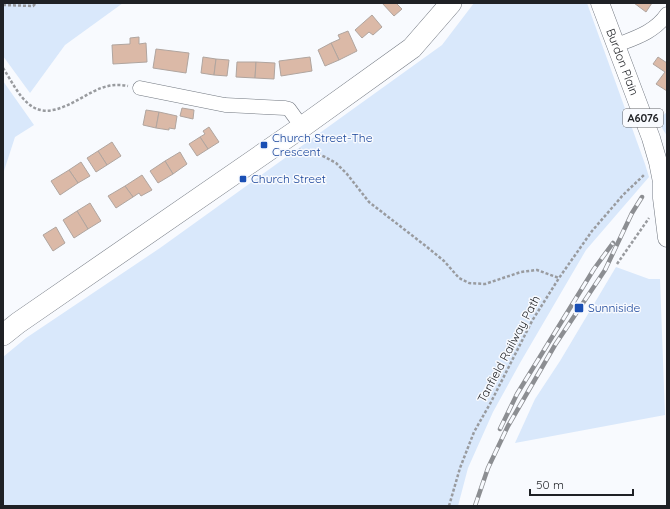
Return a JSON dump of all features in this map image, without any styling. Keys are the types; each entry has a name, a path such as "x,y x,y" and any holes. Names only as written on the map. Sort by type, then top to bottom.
{"highway":[{"path":"3,335 18,323 294,133 412,48 451,3"}],"main road":[{"name":"Burdon Plain","path":"600,3 651,138 658,162 665,197 667,238"}],"street":[{"path":"617,45 644,34 667,14"},
{"path":"140,88 225,105 285,108 289,110 294,133"}],"path":[{"path":"3,5 33,6 36,3"},
{"path":"3,68 24,100 30,106 38,110 48,111 59,109 100,88 114,84 140,88"},
{"path":"294,133 303,152 325,157 336,163 347,174 369,202 427,247 459,278 469,283 485,284 520,272 537,270 559,278"},
{"name":"Tanfield Railway Path","path":"449,506 460,468 474,432 532,321 559,278 592,231 623,195 658,162"},
{"path":"617,264 665,197"}],"shaded area":[{"path":"3,3 123,3 65,45 30,93 3,56"},
{"path":"474,3 587,3 649,177 586,250 520,363 493,412 468,468 458,506 3,506 3,357 26,338 160,248 442,45"},
{"path":"3,81 34,125 15,137 3,174"},
{"path":"667,112 667,136 657,120"},
{"path":"616,267 649,279 660,279 665,415 515,443 535,399 560,361"}],"building":[{"path":"382,3 398,3 397,4 402,9 394,16"},
{"path":"634,3 652,3 646,12"},
{"path":"372,15 382,27 373,35 369,32 362,38 355,30"},
{"path":"348,31 357,51 339,60 331,43 340,39 338,35"},
{"path":"139,37 139,44 146,43 147,62 113,64 112,45 130,44 130,38"},
{"path":"331,43 339,60 325,66 318,50"},
{"path":"156,49 189,53 186,73 153,68"},
{"path":"203,57 216,59 214,75 201,73"},
{"path":"310,57 312,71 281,76 279,61"},
{"path":"658,57 667,63 667,91 656,84 665,72 653,64"},
{"path":"216,59 229,60 227,76 214,75"},
{"path":"237,62 256,62 255,78 236,77"},
{"path":"256,62 275,63 274,79 255,78"},
{"path":"182,108 194,110 193,119 180,116"},
{"path":"146,110 159,112 156,128 143,125"},
{"path":"159,112 177,116 175,129 169,128 169,130 156,128"},
{"path":"209,127 219,142 208,149 200,137 205,134 203,131"},
{"path":"200,137 208,149 197,156 189,144"},
{"path":"112,142 121,156 107,165 98,151"},
{"path":"98,151 107,165 96,172 87,158"},
{"path":"180,152 187,164 173,174 165,161"},
{"path":"165,161 173,174 158,183 150,171"},
{"path":"81,162 90,176 78,183 69,170"},
{"path":"69,170 78,183 60,195 51,181"},
{"path":"142,175 152,190 141,196 139,193 133,197 125,186"},
{"path":"125,186 133,197 116,208 108,196"},
{"path":"90,203 101,221 88,229 77,211"},
{"path":"77,211 88,229 74,238 63,220"},
{"path":"56,227 65,243 53,251 43,235"}],"railway":[{"path":"475,506 488,468 508,426 555,345 605,270 632,213 642,197"},
{"path":"500,429 517,394 594,269 613,243"}],"place":[{"name":"Church Street-The Crescent","path":"264,145"},
{"name":"Church Street","path":"243,179"},
{"name":"Sunniside","path":"579,308"}]}
